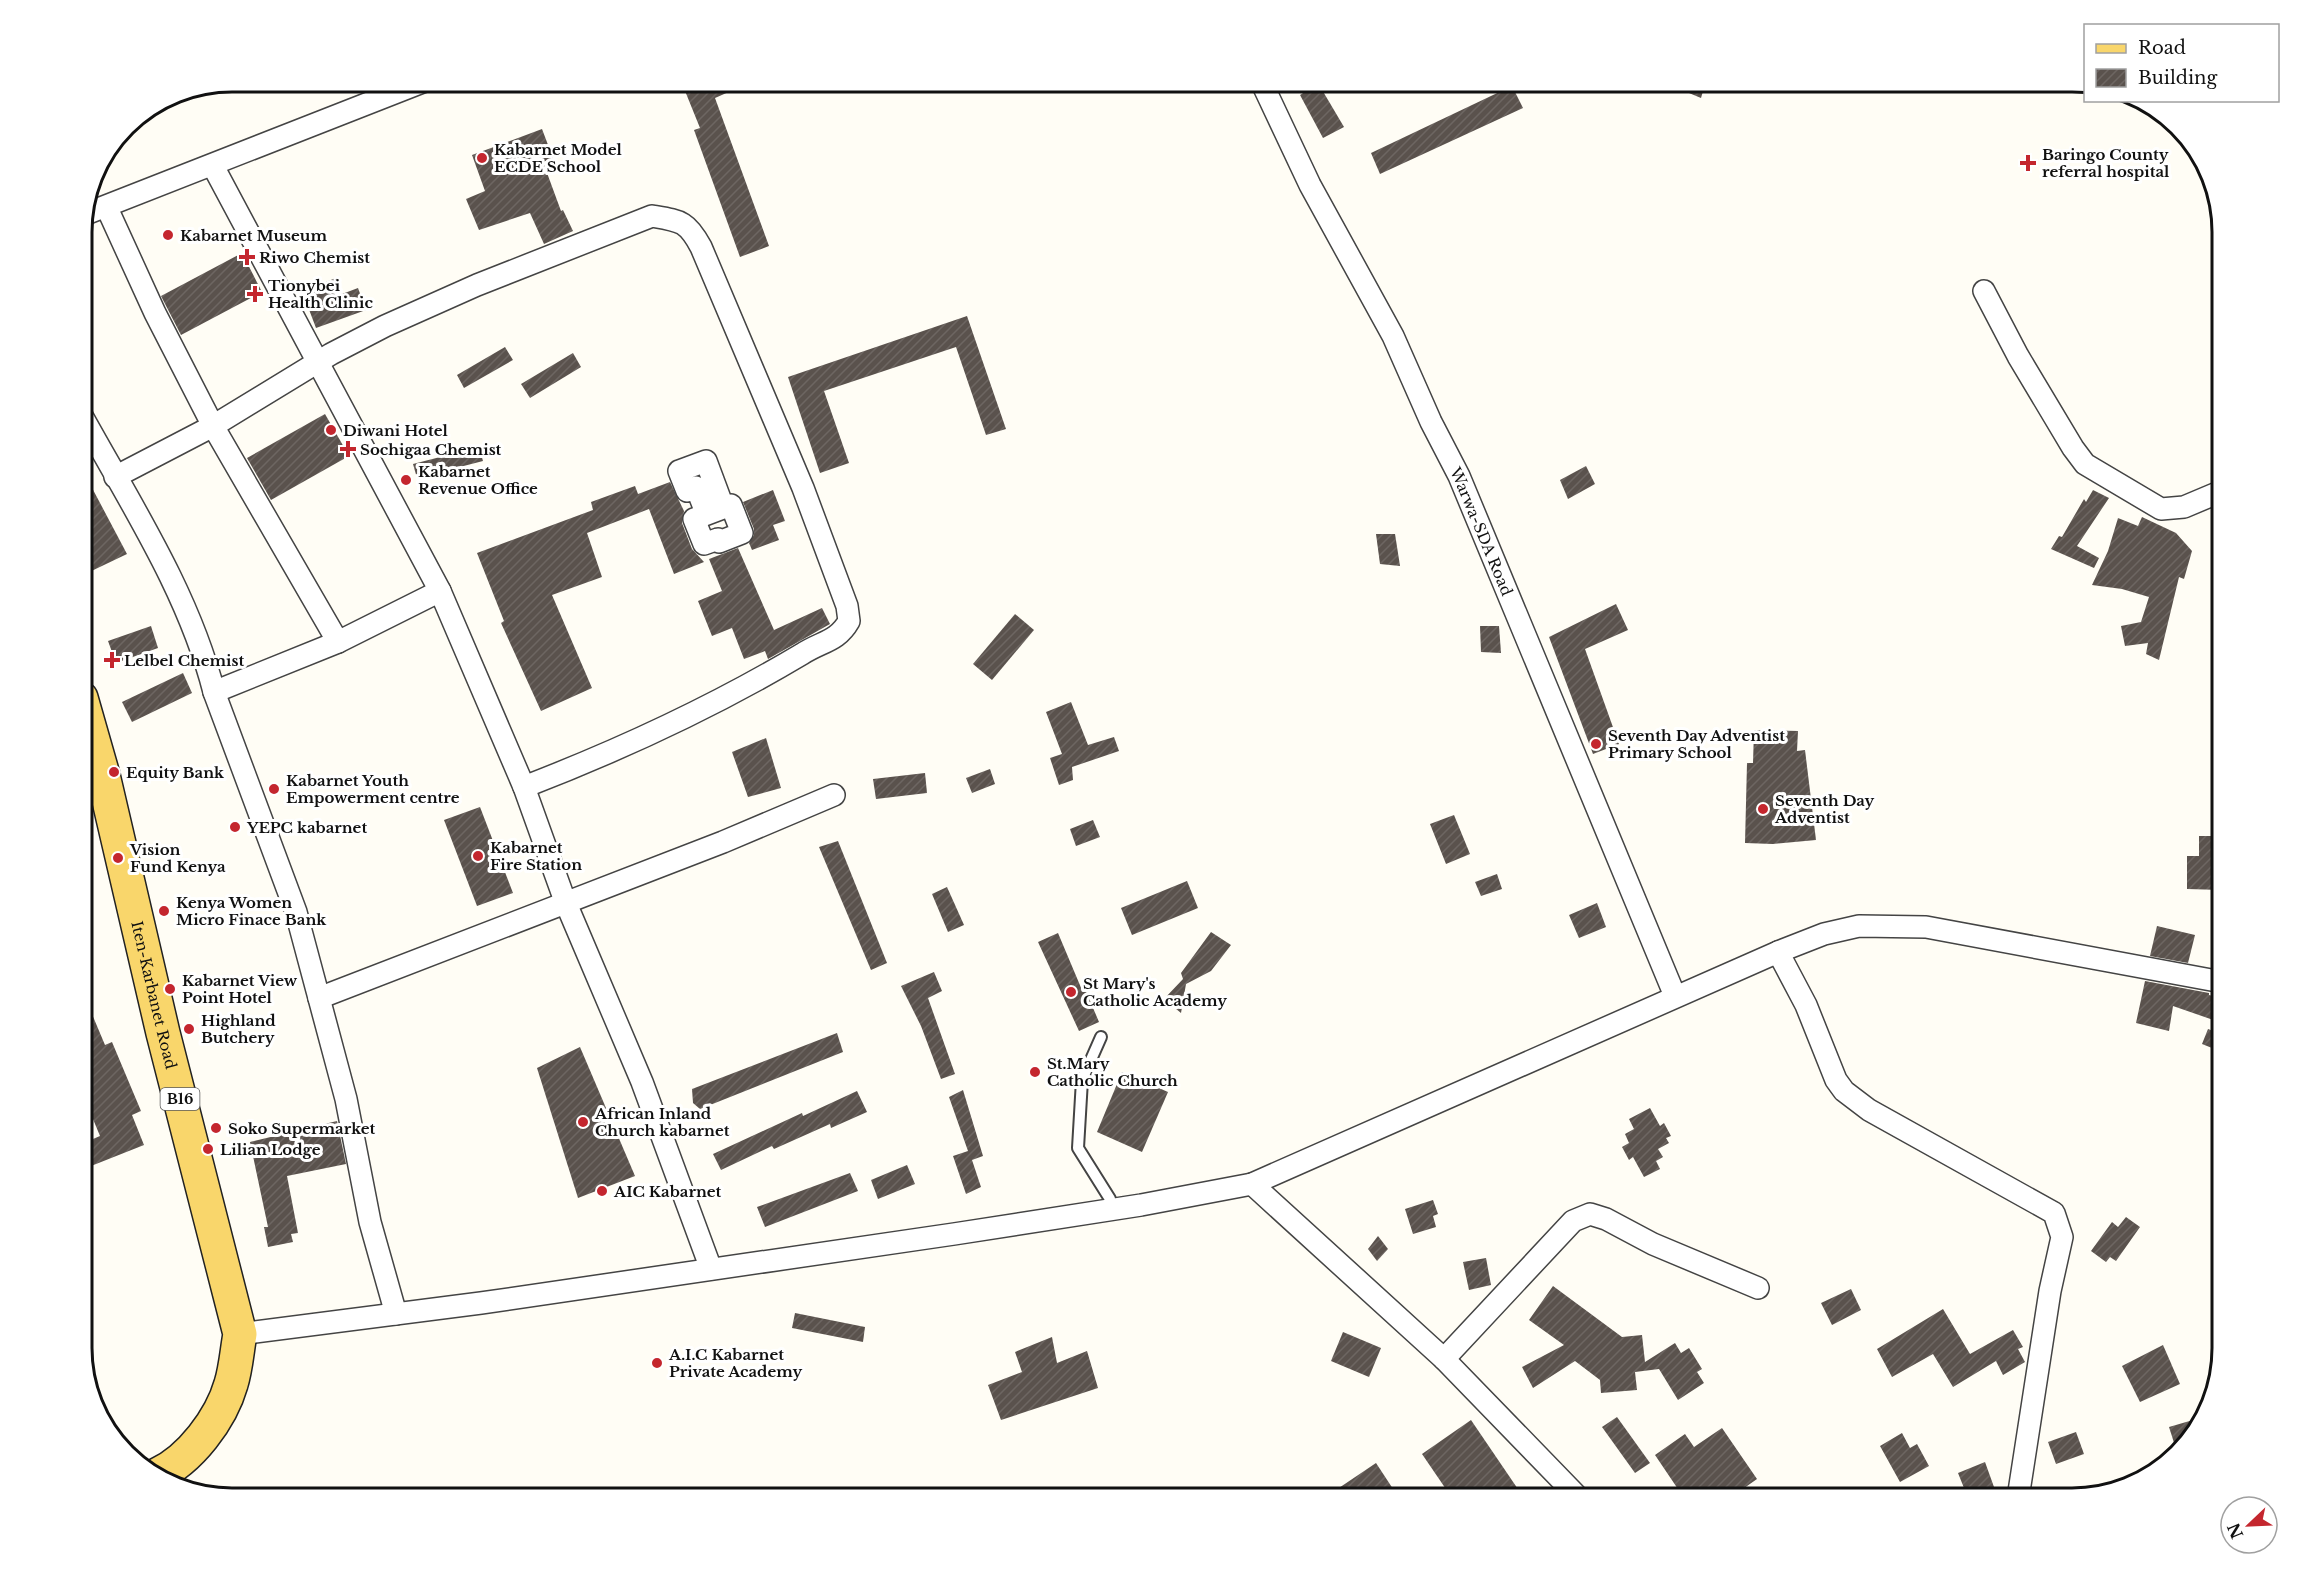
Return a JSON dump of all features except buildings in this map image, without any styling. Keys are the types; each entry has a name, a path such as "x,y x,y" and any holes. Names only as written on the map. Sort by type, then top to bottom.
{"main road":[{"name":"Iten-Karbanet Road","path":"92,736 163,1033 240,1334 231,1385 215,1419 196,1444 164,1470"}],"street":[{"name":"Warwa-SDA Road","path":"1266,91 1310,185 1392,336 1431,422 1459,476 1675,996"},
{"path":"93,212 398,92"},
{"path":"213,166 440,591 524,787 565,901 642,1082 711,1269"},
{"path":"107,208 155,313 213,426 339,642"},
{"path":"115,477 213,426 318,363 405,317 652,216 677,220 690,227 803,488 847,606 849,621 840,636 813,646 715,702 607,755 524,787"},
{"path":"1984,291 2043,397 2085,464 2161,509 2184,507 2212,495"},
{"path":"92,434 187,611 206,659 214,692 296,912 346,1099 370,1222 396,1314"},
{"path":"214,692 339,642 440,591"},
{"path":"319,998 565,901 723,842 834,795"},
{"path":"240,1334 711,1269 1141,1205 1252,1184 1778,952 1824,934 1859,926 1926,927 2212,980"},
{"path":"1778,952 1806,1005 1836,1080 1844,1091 1869,1110 2054,1213 2062,1237 2050,1291 2020,1488"},
{"path":"1252,1184 1444,1359 1569,1488"},
{"path":"1444,1359 1573,1221 1590,1214 1758,1288"}],"lane":[{"path":"1101,1037 1082,1080 1078,1148 1110,1199"}],"place":[{"name":"Kabarnet Model ECDE School","path":"482,158"},
{"name":"Baringo County referral hospital","path":"2028,163"},
{"name":"Kabarnet Museum","path":"168,235"},
{"name":"Riwo Chemist","path":"247,257"},
{"name":"Tionybei Health Clinic","path":"255,294"},
{"name":"Diwani Hotel","path":"331,430"},
{"name":"Sochigaa Chemist","path":"348,449"},
{"name":"Kabarnet Revenue Office","path":"406,480"},
{"name":"Lelbel Chemist","path":"112,660"},
{"name":"Seventh Day Adventist Primary School","path":"1596,744"},
{"name":"Equity Bank","path":"114,772"},
{"name":"Kabarnet Youth Empowerment centre","path":"274,789"},
{"name":"Seventh Day Adventist","path":"1763,809"},
{"name":"YEPC kabarnet","path":"235,827"},
{"name":"Kabarnet Fire Station","path":"478,856"},
{"name":"Vision Fund Kenya","path":"118,858"},
{"name":"Kenya Women Micro Finace Bank","path":"164,911"},
{"name":"Kabarnet View Point Hotel","path":"170,989"},
{"name":"St Mary's Catholic Academy","path":"1071,992"},
{"name":"Highland Butchery","path":"189,1029"},
{"name":"St.Mary Catholic Church","path":"1035,1072"},
{"name":"African Inland Church kabarnet","path":"583,1122"},
{"name":"Soko Supermarket","path":"216,1128"},
{"name":"Lilian Lodge","path":"208,1149"},
{"name":"AIC Kabarnet","path":"602,1191"},
{"name":"A.I.C Kabarnet Private Academy","path":"657,1363"}]}
